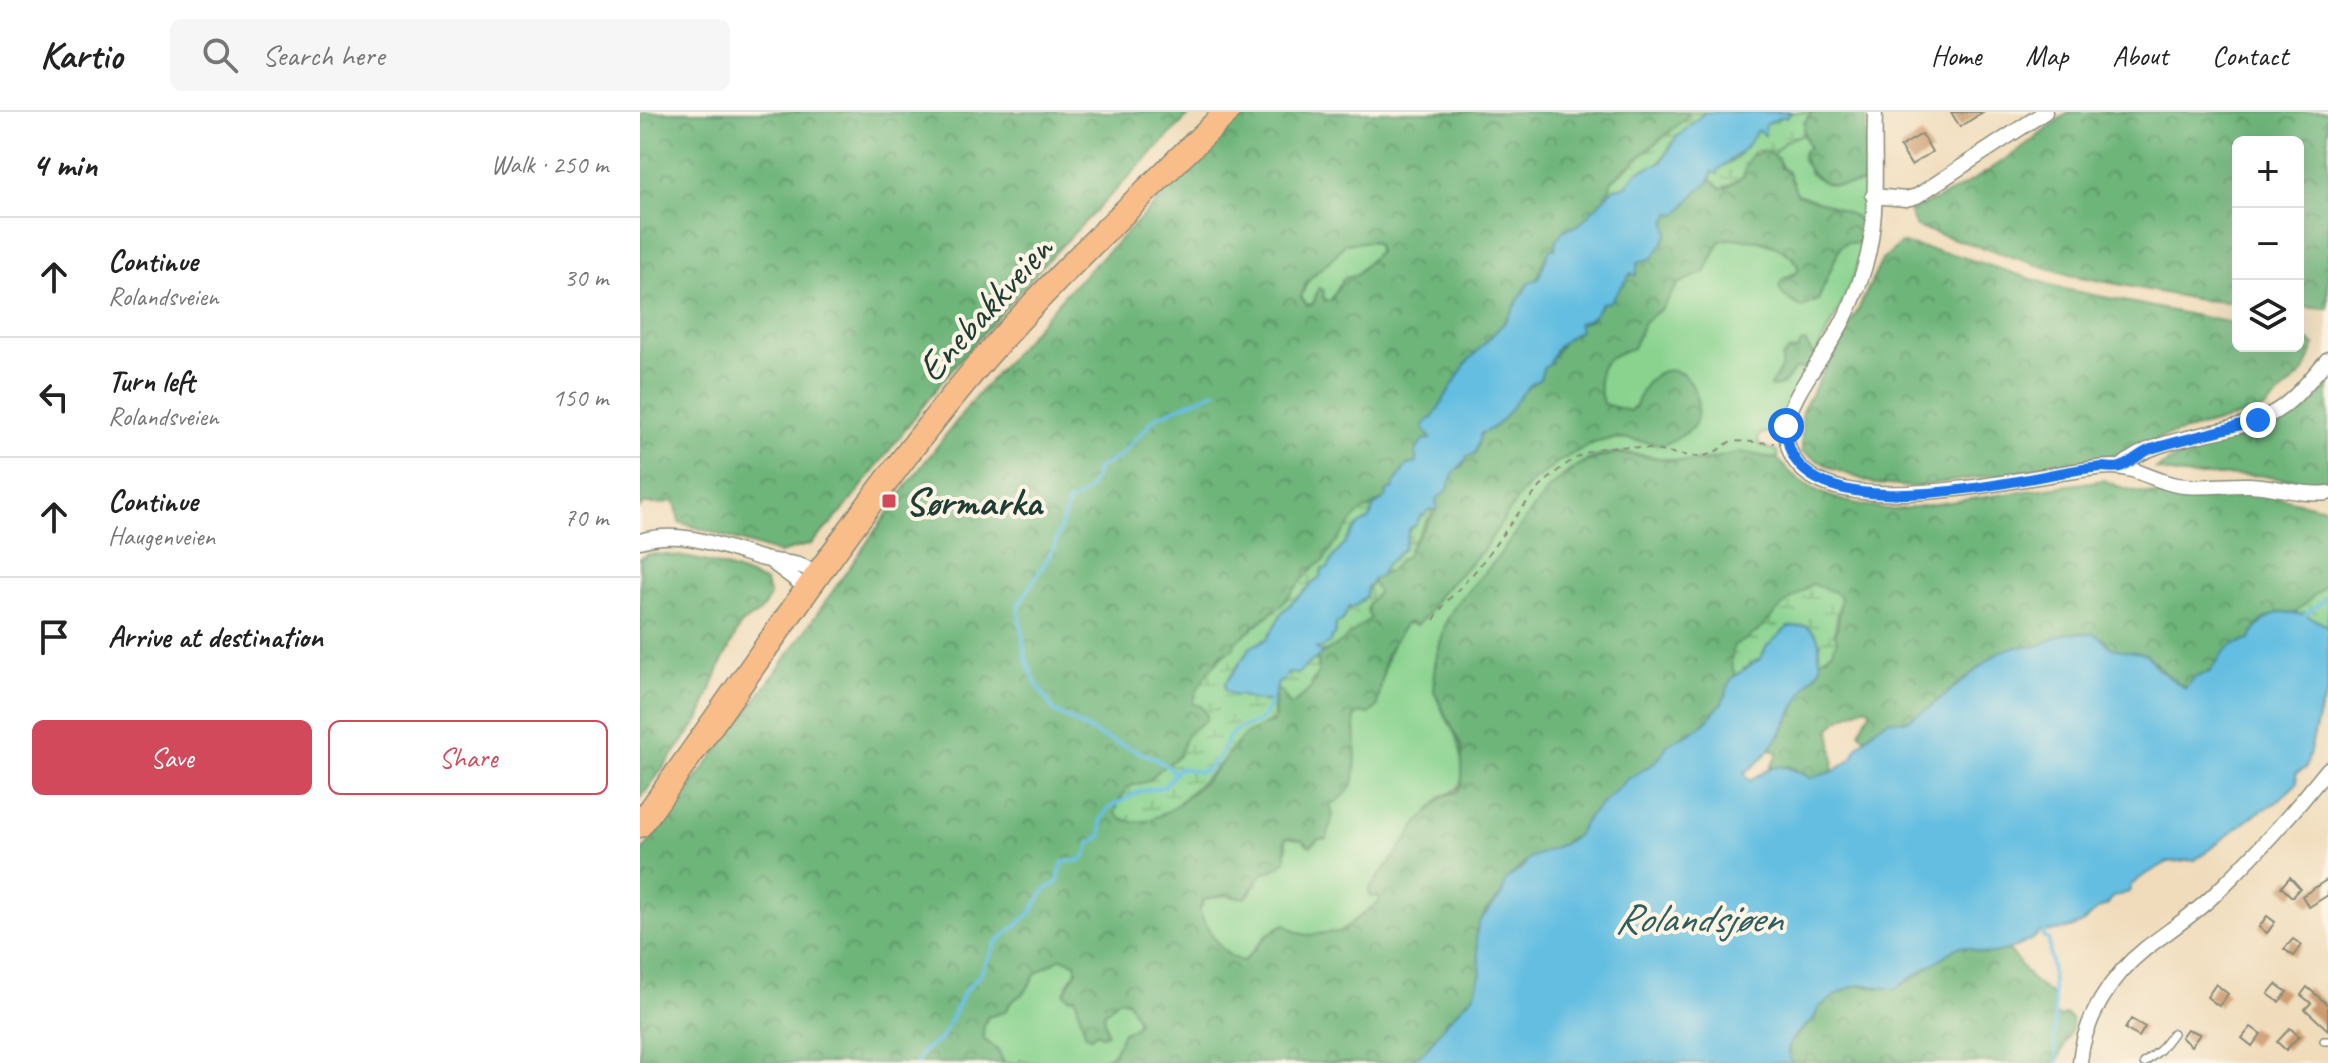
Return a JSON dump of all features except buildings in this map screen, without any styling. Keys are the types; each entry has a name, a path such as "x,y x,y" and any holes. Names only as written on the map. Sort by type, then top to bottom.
{"main road":[{"name":"Enebakkveien","path":"640,825 918,440 999,342 1227,112"}],"street":[{"path":"1875,112 1870,245 1860,282 1834,336 1792,407 1786,426 1787,441 1796,461 1817,478 1873,492 1944,492 2076,470 2121,467 2187,486 2249,485 2304,493 2328,493"},
{"path":"1873,196 1906,199 1917,196 2045,112"},
{"path":"2121,467 2133,457 2153,448 2273,414 2289,403 2328,359"},
{"path":"640,541 665,537 694,539 768,560 813,582"},
{"path":"2080,1063 2091,1020 2124,970 2146,948 2197,911 2227,882 2300,805 2328,769"}],"lane":[{"path":"2144,1063 2160,1050 2173,1033"}],"path":[{"path":"1434,620 1546,482 1577,458 1614,447 1702,457 1731,441 1754,444 1787,441"}],"green space":[{"path":"643,112 1192,112 1039,269 946,376 842,512 811,544 779,553 679,522 676,505 672,501 643,504 640,508 640,117"},
{"path":"1247,112 1689,112 1686,118 1612,180 1608,194 1600,205 1555,250 1552,249 1543,262 1538,279 1529,283 1505,322 1467,363 1433,417 1428,420 1423,428 1431,439 1416,452 1417,463 1407,465 1394,483 1394,489 1386,492 1387,497 1366,509 1333,546 1324,561 1314,567 1280,606 1255,625 1234,648 1221,655 1198,688 1206,720 1187,734 1179,756 1149,781 1127,787 1116,806 1119,817 1132,821 1146,820 1160,815 1187,797 1219,766 1243,736 1272,723 1276,690 1281,691 1288,704 1294,704 1311,688 1319,670 1318,657 1332,648 1368,613 1368,604 1378,592 1372,582 1390,571 1409,549 1437,509 1436,499 1456,470 1462,467 1467,456 1475,454 1481,433 1498,424 1524,391 1540,379 1543,369 1552,362 1550,360 1564,342 1577,333 1578,324 1590,320 1602,303 1613,298 1627,277 1634,274 1638,262 1661,247 1670,213 1678,214 1695,193 1711,180 1726,188 1742,177 1747,157 1766,151 1778,158 1780,167 1788,172 1797,194 1844,211 1866,227 1861,244 1846,242 1840,247 1818,300 1802,308 1783,295 1779,286 1783,279 1799,270 1787,253 1765,242 1741,239 1720,241 1705,272 1679,283 1662,308 1644,322 1633,348 1606,361 1599,374 1603,404 1630,411 1651,379 1664,371 1671,371 1680,373 1691,383 1698,407 1695,423 1691,429 1664,445 1615,437 1594,442 1558,462 1525,488 1483,550 1439,595 1427,615 1417,625 1406,623 1386,655 1377,707 1370,714 1354,716 1356,750 1353,783 1330,806 1333,815 1327,839 1318,839 1311,846 1288,837 1285,839 1286,860 1279,867 1262,874 1246,898 1225,895 1205,899 1199,910 1222,949 1244,961 1268,936 1285,924 1306,935 1340,932 1379,902 1378,896 1370,897 1369,889 1419,822 1443,796 1457,792 1462,785 1462,747 1434,691 1436,659 1446,622 1456,604 1495,561 1549,488 1582,463 1616,453 1701,461 1741,452 1778,459 1802,482 1830,496 1894,510 2104,480 2130,490 2158,495 2269,495 2328,508 2328,583 2295,613 2273,615 2262,621 2250,640 2231,647 2210,671 2194,678 2188,688 2170,678 2146,654 2112,648 2102,638 2083,633 2066,633 2038,646 2027,646 1987,666 1921,713 1880,727 1865,738 1859,732 1871,710 1865,707 1838,720 1830,729 1834,760 1832,772 1811,778 1789,766 1770,768 1778,753 1771,750 1774,741 1781,735 1807,684 1819,671 1819,660 1828,656 1838,625 1841,598 1811,584 1747,641 1731,662 1735,675 1722,703 1701,727 1668,744 1660,757 1628,779 1588,817 1577,835 1525,862 1507,880 1501,896 1485,912 1476,935 1481,973 1474,995 1447,1022 1425,1051 1407,1063 1095,1063 1113,1055 1123,1032 1134,1028 1138,1021 1128,1001 1118,999 1104,1014 1107,1034 1102,1036 1097,1032 1091,1037 1086,1035 1075,997 1069,998 1064,993 1077,970 1075,963 1061,958 1035,974 1026,991 1011,1002 1005,1012 987,1017 984,1039 998,1051 1004,1063 640,1063 640,854 776,672 908,484 973,400 1066,293","holes":["1371,241 1377,244 1378,252 1355,276 1344,278 1331,300 1327,301 1323,297 1324,291 1319,288 1313,304 1307,305 1301,297 1309,280 1344,244"]},
{"path":"1689,112 1705,112 1676,138 1658,165 1644,169 1626,186 1614,188 1608,194 1612,181 1686,118"},
{"path":"1792,112 1811,112 1805,121 1803,134 1785,141 1773,154 1754,152 1742,177 1721,189 1711,179 1712,172 1736,159 1756,131 1763,134 1766,124"},
{"path":"1811,112 1866,112 1865,182 1835,185 1813,175 1802,157 1809,148 1803,127"},
{"path":"2068,112 2328,112 2328,309 2304,307 2304,136 2232,136 2232,303 2200,300 2070,275 1916,227 1909,211 1952,192 2031,141"},
{"path":"1803,134 1808,143 1809,173 1836,184 1865,182 1866,227 1847,214 1797,194 1791,179 1773,154 1785,141"},
{"path":"1741,237 1775,247 1790,256 1799,270 1783,279 1818,300 1840,247 1846,242 1864,242 1850,289 1814,357 1805,342 1798,350 1782,358 1782,367 1771,386 1782,384 1794,369 1808,368 1777,431 1760,434 1760,446 1777,451 1778,459 1744,457 1687,461 1621,453 1599,456 1563,476 1461,600 1449,620 1437,655 1434,688 1459,744 1462,778 1457,789 1442,796 1369,889 1381,899 1379,902 1340,932 1306,935 1285,924 1266,935 1244,962 1228,955 1211,934 1199,910 1205,899 1225,895 1238,898 1251,893 1262,874 1279,867 1288,837 1303,840 1307,845 1319,839 1330,806 1354,756 1354,716 1377,707 1389,652 1406,622 1417,625 1420,622 1444,589 1486,546 1519,496 1546,469 1587,446 1602,441 1632,439 1681,373 1665,373 1652,380 1642,391 1637,407 1630,411 1603,404 1599,382 1602,367 1612,356 1633,348 1644,322 1662,308 1679,283 1705,272 1720,241"},
{"path":"1371,241 1377,244 1378,252 1355,276 1344,278 1331,300 1327,301 1318,289 1313,304 1307,305 1301,297 1309,280 1344,244"},
{"path":"1901,243 1956,255 2064,289 2232,323 2232,352 2304,352 2304,338 2315,345 2304,372 2263,410 2159,438 2120,454 2072,464 1912,487 1875,484 1834,469 1802,452 1802,411 1882,260"},
{"path":"1805,342 1814,357 1808,368 1794,369 1782,384 1770,386 1782,367 1782,358 1788,351 1798,350"},
{"path":"2328,384 2328,484 2254,475 2193,476 2156,469 2199,449 2296,417 2318,398"},
{"path":"1374,506 1370,519 1354,531 1328,568 1321,571 1321,576 1283,611 1267,639 1251,647 1225,684 1246,698 1273,701 1274,720 1244,735 1220,764 1172,809 1150,820 1132,822 1119,817 1115,812 1127,787 1149,781 1179,756 1187,734 1206,720 1207,715 1201,706 1193,704 1194,697 1215,665 1234,648 1235,643 1280,606 1314,567 1324,561 1359,513"},
{"path":"1428,510 1433,511 1407,556 1390,571 1383,572 1385,566 1404,548 1404,540 1411,527"},
{"path":"649,554 694,559 738,571 766,583 770,596 760,612 741,624 720,666 699,720 640,799 640,558"},
{"path":"1372,582 1378,592 1368,604 1367,611 1371,618 1337,645 1317,652 1316,648 1322,648 1335,634 1336,623 1343,621 1348,607 1353,608 1362,601"},
{"path":"2328,583 2328,626 2295,613"},
{"path":"1811,584 1834,592 1841,598 1833,651 1819,660 1817,656 1821,643 1803,626 1791,627 1767,646 1761,658 1735,675 1731,662 1734,645 1757,631"},
{"path":"1317,659 1318,671 1311,688 1291,706 1281,691 1276,690 1276,684"},
{"path":"1964,946 1984,954 2009,950 2031,979 2051,994 2055,1015 2060,1017 2066,1014 2072,1020 2072,1028 2057,1063 1790,1062 1789,1046 1792,1040 1814,1019 1819,1007 1835,996 1855,986 1885,988 1903,983 1948,952"},
{"path":"1061,958 1075,963 1077,970 1067,984 1071,996 1075,997 1086,1035 1097,1032 1105,1025 1104,1014 1118,999 1128,1001 1138,1021 1134,1028 1123,1033 1109,1057 1095,1063 1027,1063 1021,1060 1019,1063 1004,1063 998,1051 984,1039 987,1017 1005,1012 1011,1002 1026,991 1035,974"}],"water":[{"path":"1705,112 1792,112 1765,125 1765,135 1756,131 1749,144 1718,170 1718,174 1712,172 1708,182 1678,214 1670,213 1666,220 1668,234 1653,258 1638,262 1636,276 1631,273 1610,302 1602,303 1590,318 1578,323 1580,331 1558,347 1540,379 1524,391 1498,424 1481,433 1475,454 1467,456 1448,488 1436,499 1437,509 1421,515 1416,525 1409,529 1404,548 1367,587 1366,596 1353,608 1349,607 1342,621 1336,623 1331,642 1316,648 1322,654 1298,674 1288,673 1278,683 1273,701 1256,701 1225,690 1225,684 1251,647 1267,639 1283,611 1321,576 1322,569 1328,568 1356,527 1370,519 1374,506 1387,497 1387,491 1394,489 1407,465 1417,463 1415,453 1423,440 1431,439 1423,428 1426,422 1433,417 1466,363 1505,322 1529,283 1538,279 1550,249 1555,249 1563,231 1580,224 1614,188 1626,186 1637,172 1661,163 1676,138"},
{"name":"Rolandsjøen","path":"2280,612 2305,615 2328,626 2328,693 2320,709 2306,768 2296,773 2297,783 2277,802 2254,815 2195,860 2168,862 2131,885 2129,892 2113,897 2080,924 2040,932 2022,944 1997,952 1984,953 1958,947 1895,989 1868,985 1848,988 1819,1007 1814,1018 1790,1042 1791,1063 1407,1063 1425,1051 1447,1022 1474,995 1481,973 1476,935 1479,922 1501,896 1506,880 1529,858 1577,835 1588,817 1628,779 1660,757 1668,744 1701,727 1722,703 1732,678 1761,658 1767,646 1788,627 1806,626 1816,635 1821,666 1772,746 1744,773 1750,781 1780,767 1811,778 1832,772 1853,757 1857,747 1876,728 1889,720 1905,721 1929,708 1999,652 2014,647 2038,646 2066,633 2096,634 2112,648 2146,654 2158,669 2185,689 2194,678 2210,672 2232,645 2250,640 2262,623"}],"waterway":[{"path":"1175,772 1154,758 1102,737 1054,711 1026,660 1018,606 1053,550 1069,502 1088,490 1097,469 1119,457 1156,417 1215,392"},
{"path":"2305,615 2328,597"},
{"path":"917,1063 923,1051 941,1039 964,992 980,975 996,943 1030,914 1045,890 1057,883 1063,862 1083,860 1091,843 1102,835 1101,819 1109,808 1141,791 1164,787 1179,768 1198,772 1209,768 1230,736 1240,728 1257,723 1267,712 1271,701"},
{"path":"2044,931 2043,936 2049,940 2052,969 2057,1063"}],"place":[{"name":"Sørmarka","path":"889,501"}],"route":[{"path":"1786,426 1790,452 1808,473 1855,490 1908,494 1968,490 2076,470 2121,467 2133,457 2153,448 2258,420"}]}
